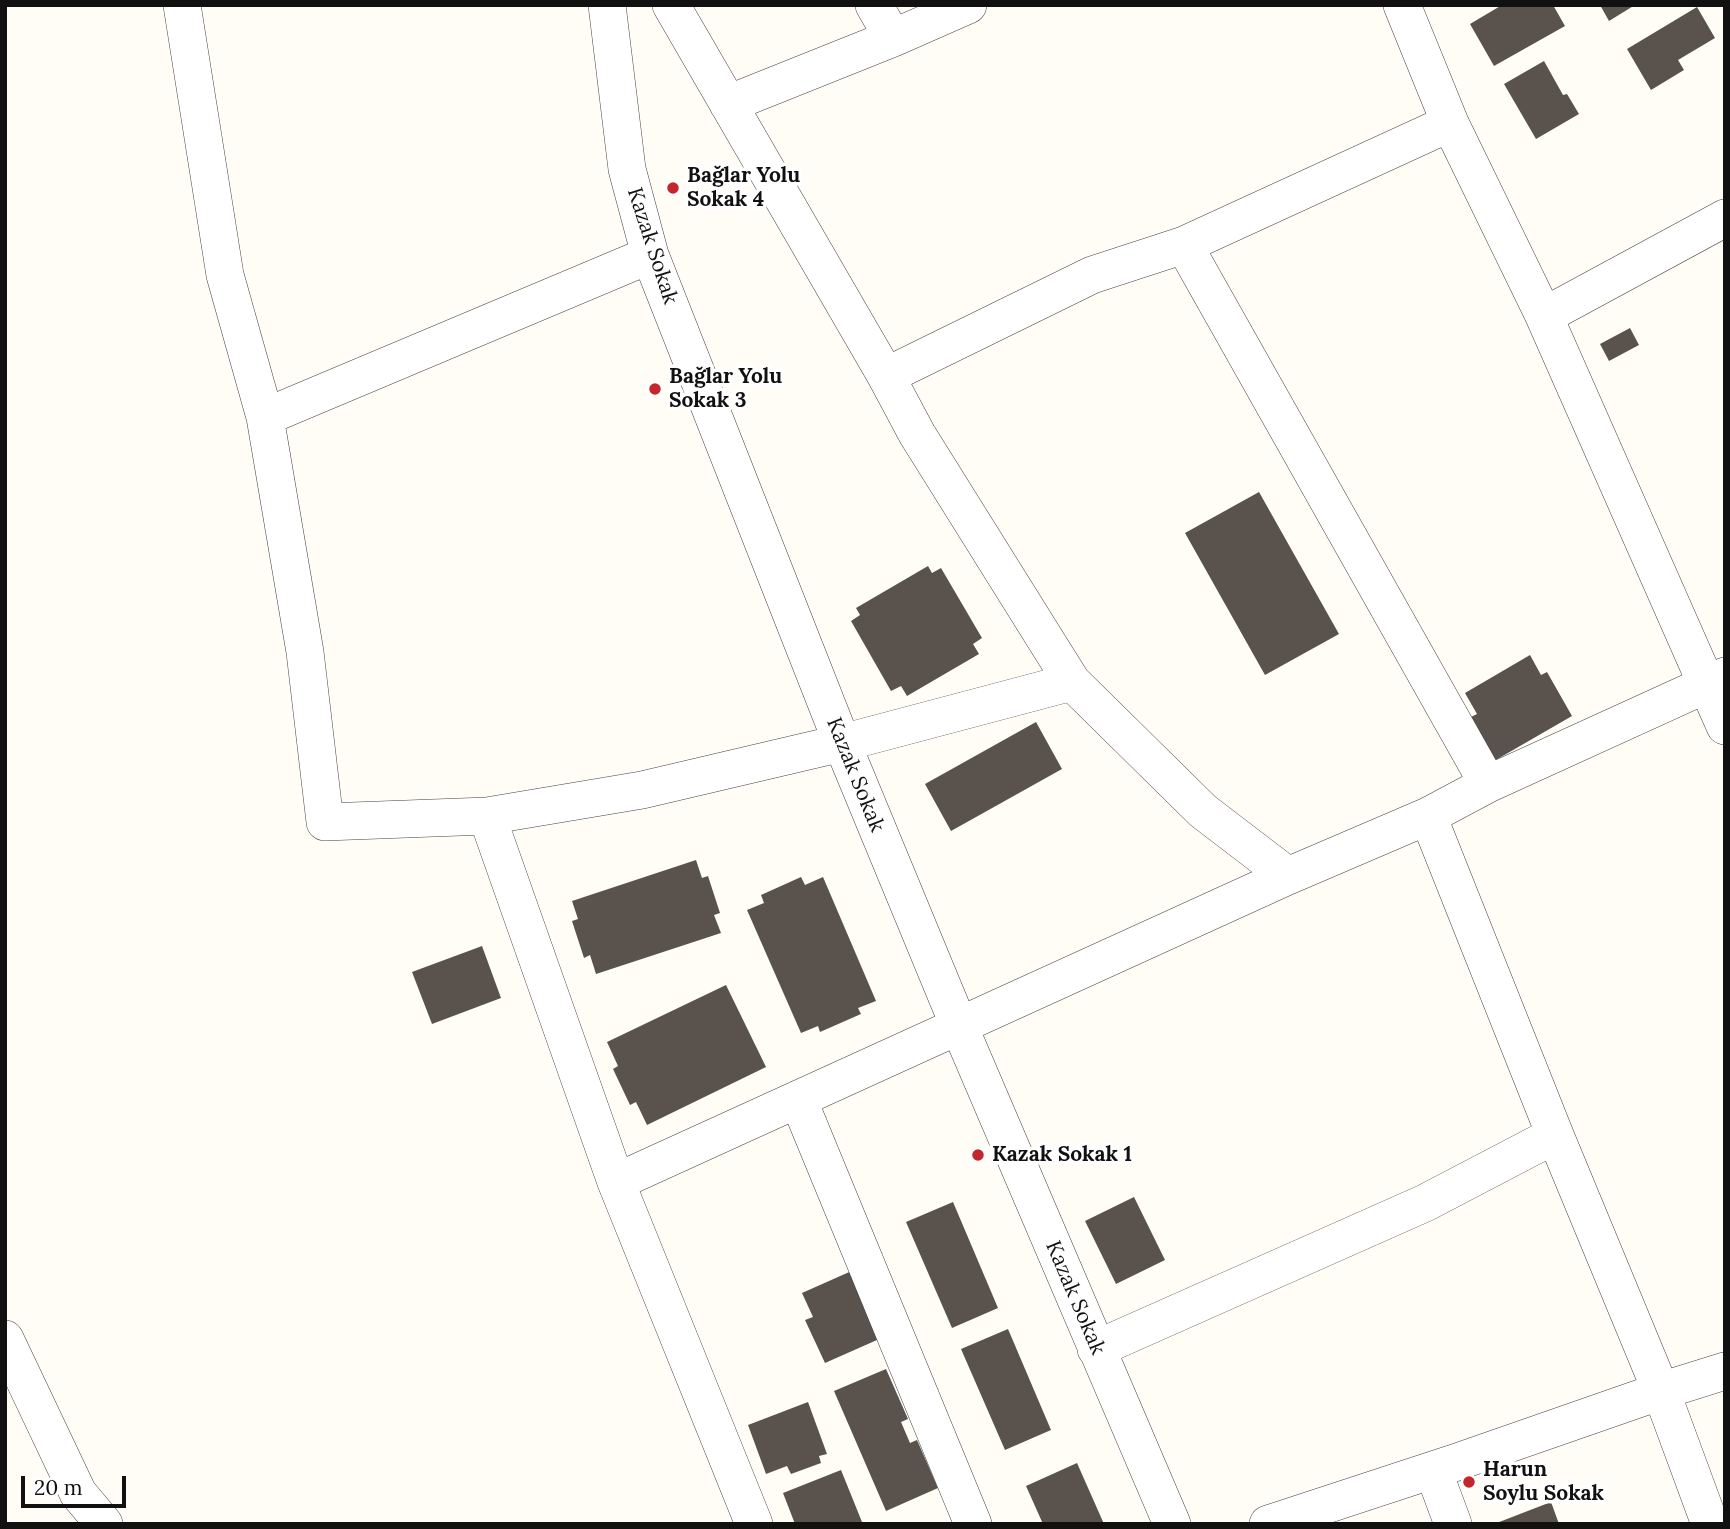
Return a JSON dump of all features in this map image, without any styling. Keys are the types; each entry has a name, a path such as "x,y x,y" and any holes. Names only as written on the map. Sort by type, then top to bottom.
{"street":[{"path":"182,5 225,275 265,417 305,652 325,822 486,816 642,790 842,743 1072,682"},
{"name":"Kazak Sokak","path":"607,5 627,169 650,255 842,743 959,1026 1172,1524"},
{"path":"671,5 918,434 1072,682 1203,811 1288,876"},
{"path":"874,5 893,38"},
{"path":"728,104 968,5"},
{"path":"1402,5 1450,123 1716,680 1725,726"},
{"path":"886,376 1092,275 1184,245 1450,123"},
{"path":"1544,316 1725,218"},
{"path":"1184,245 1488,784"},
{"path":"265,417 650,255"},
{"path":"617,1182 1288,876 1428,816 1488,784 1716,680"},
{"path":"486,816 617,1182 754,1524"},
{"path":"1428,816 1661,1391 1710,1524"},
{"path":"798,1099 973,1524"},
{"path":"1096,1349 1425,1203 1555,1135"},
{"path":"5,1339 78,1493 104,1524"},
{"path":"1268,1524 1725,1371"},
{"path":"1433,1470 1453,1524"}],"building":[{"path":"1502,5 1553,5 1565,26 1494,66 1470,24"},
{"path":"1600,5 1635,5 1609,21"},
{"path":"1697,7 1715,38 1678,60 1684,70 1651,90 1627,49"},
{"path":"1544,61 1563,95 1567,94 1579,114 1536,139 1504,84"},
{"path":"1630,328 1639,345 1609,361 1600,344"},
{"path":"1259,492 1339,634 1265,675 1185,533"},
{"path":"928,566 932,573 941,568 982,638 973,644 979,654 907,696 901,686 891,691 851,621 860,615 856,608"},
{"path":"1530,655 1541,675 1547,672 1572,716 1494,761 1469,718 1477,714 1465,693"},
{"path":"1036,722 1062,769 951,831 925,784"},
{"path":"696,860 702,878 708,876 720,913 714,915 721,933 596,974 590,955 584,958 572,921 578,919 572,901"},
{"path":"801,877 805,885 823,877 876,1001 858,1008 861,1014 820,1032 818,1026 801,1033 747,910 764,903 761,895"},
{"path":"482,946 501,998 432,1024 412,972"},
{"path":"726,985 766,1067 647,1125 636,1102 630,1105 613,1069 618,1066 607,1042"},
{"path":"1134,1197 1165,1260 1116,1284 1085,1221"},
{"path":"953,1202 998,1308 952,1328 906,1222"},
{"path":"856,1269 886,1336 825,1363 805,1320 813,1317 802,1293"},
{"path":"1008,1329 1051,1430 1005,1450 961,1349"},
{"path":"886,1369 908,1419 901,1422 910,1443 917,1440 938,1488 886,1511 834,1391"},
{"path":"808,1402 827,1454 819,1456 821,1463 791,1474 787,1466 766,1474 748,1425"},
{"path":"1077,1463 1104,1524 1043,1524 1026,1486"},
{"path":"841,1470 862,1522 795,1524 783,1493"},
{"path":"1551,1502 1559,1524 1494,1524"}],"place":[{"name":"Bağlar Yolu Sokak 4","path":"673,188"},
{"name":"Bağlar Yolu Sokak 3","path":"655,389"},
{"name":"Kazak Sokak 1","path":"978,1155"},
{"name":"Harun Soylu Sokak","path":"1469,1482"}]}
